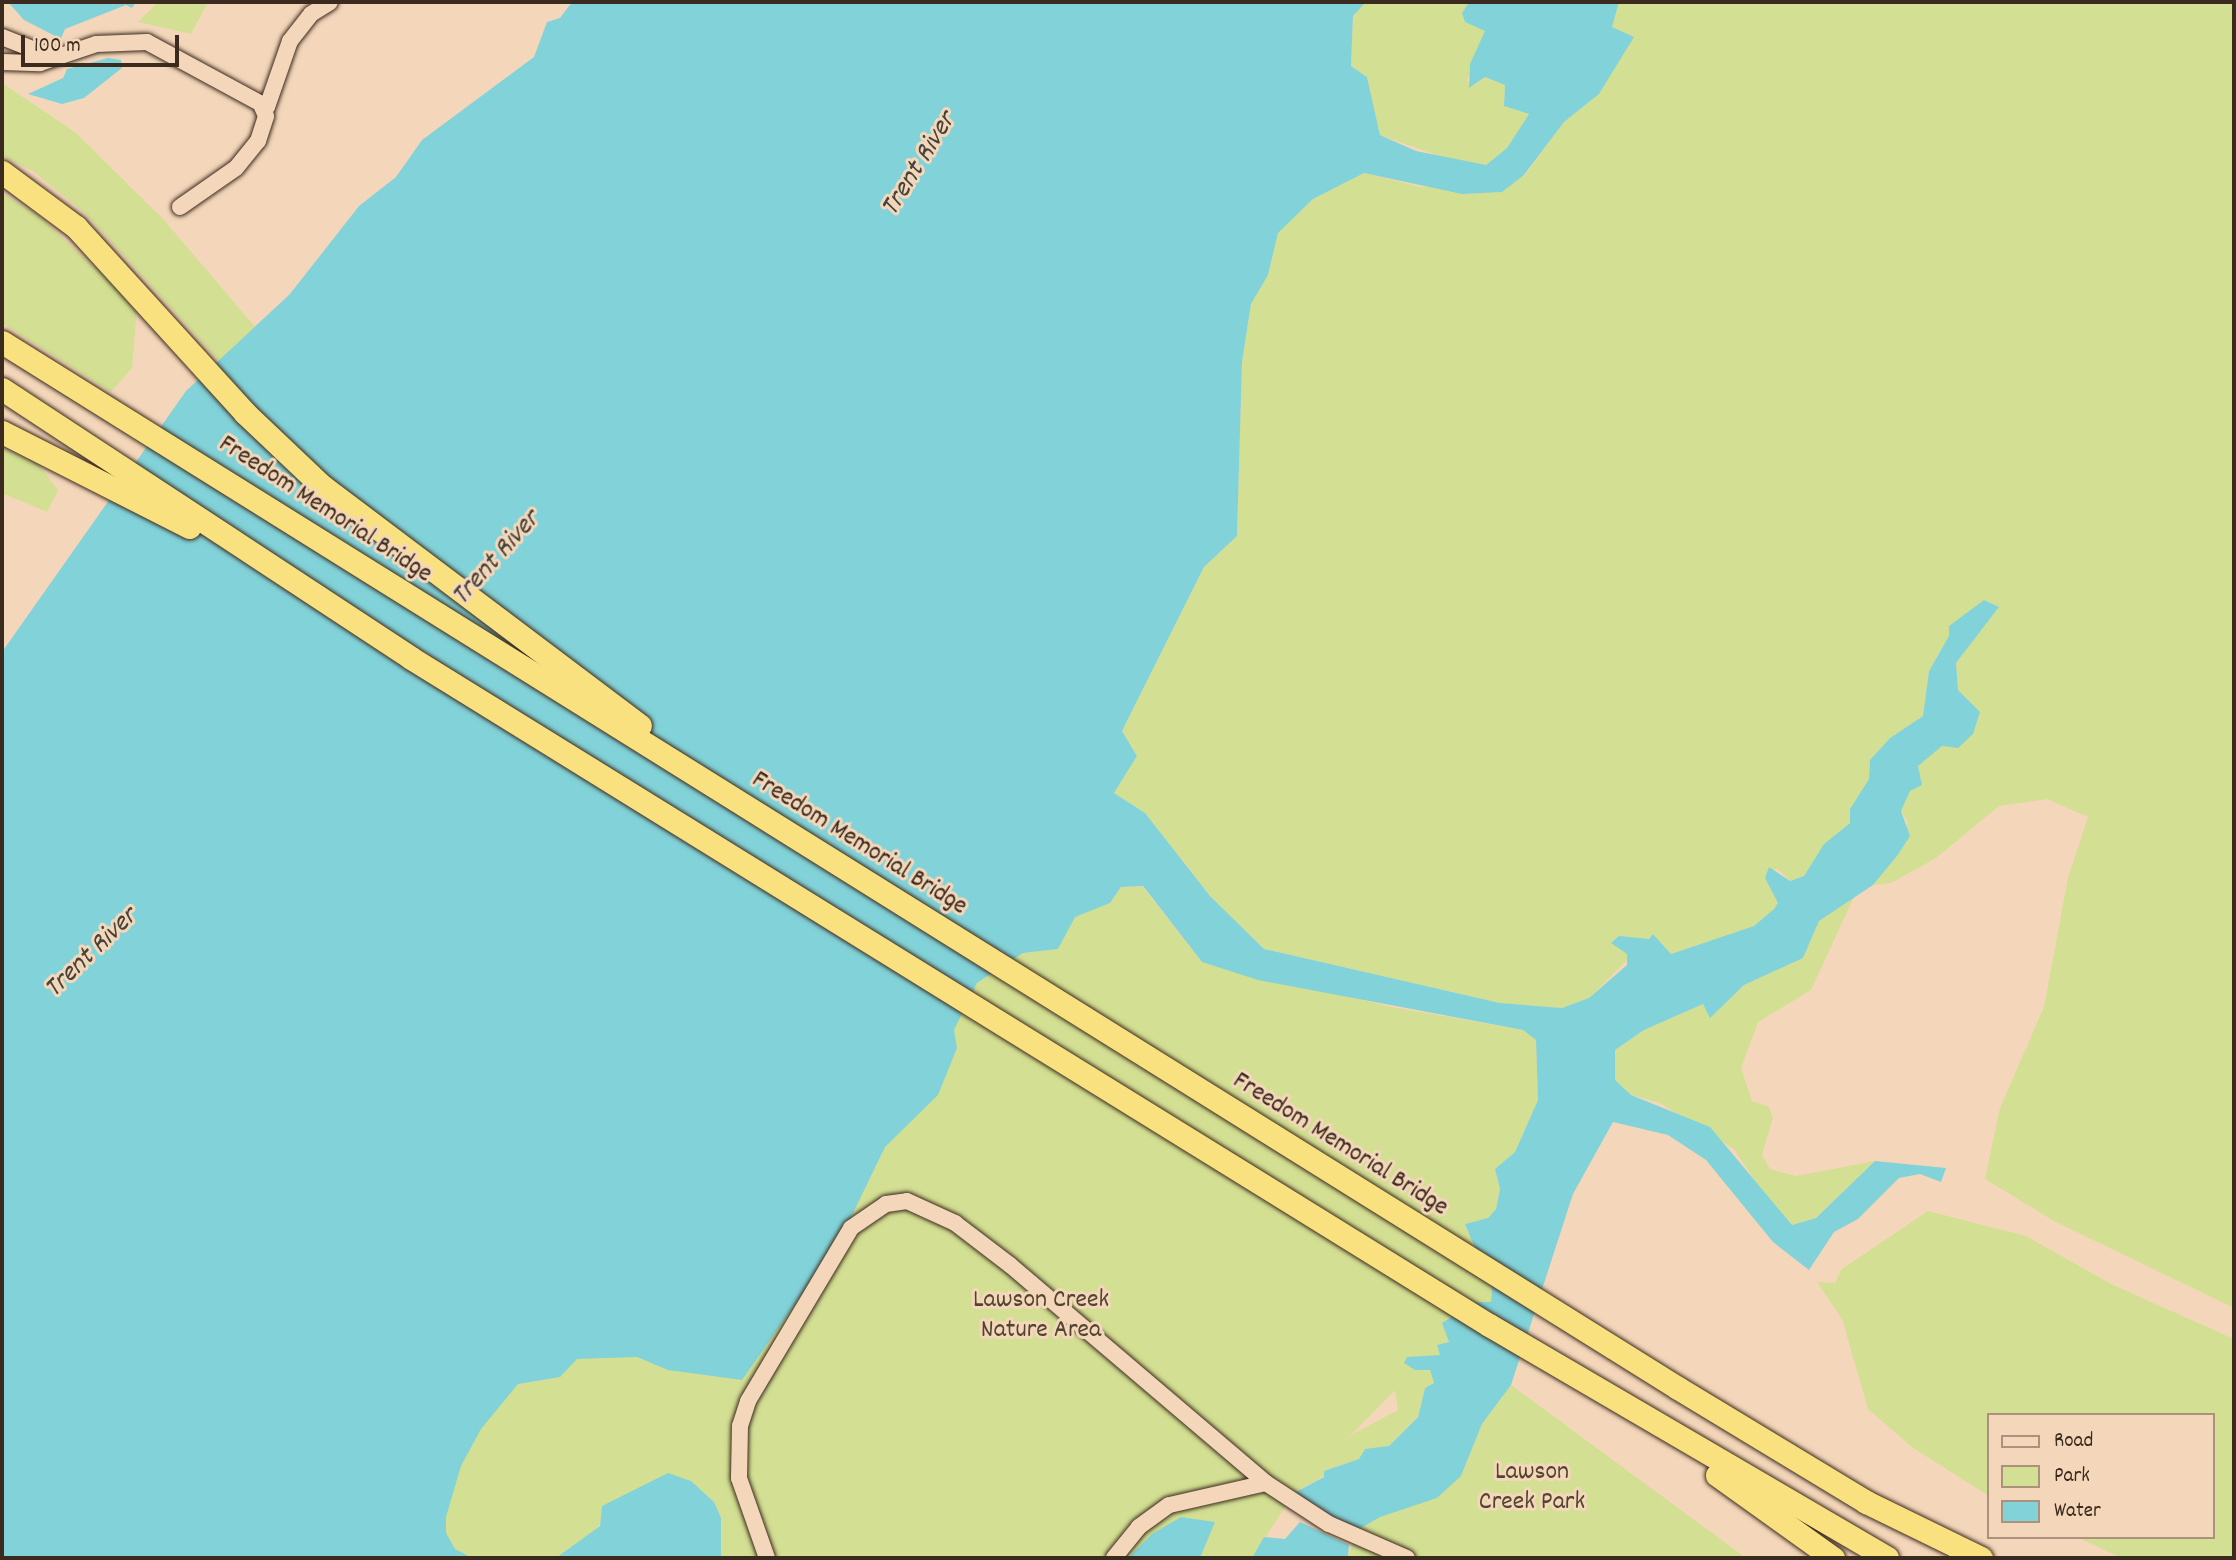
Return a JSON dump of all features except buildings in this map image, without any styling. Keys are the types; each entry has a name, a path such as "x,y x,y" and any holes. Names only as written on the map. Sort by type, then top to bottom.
{"highway":[{"path":"2,172 76,227 164,319 245,413 321,486 766,820"},
{"name":"Freedom Memorial Bridge","path":"2,342 104,401 766,820 1866,1502 1981,1558"},
{"path":"2,389 394,646 1558,1364 1833,1558"},
{"path":"2,432 66,464 394,646"},
{"path":"1588,1384 1888,1558"}],"street":[{"path":"261,107 272,104 295,33 330,2"},
{"path":"2,37 55,58"},
{"path":"2,62 26,65 108,41 147,42 261,107 266,116 258,141 235,170 180,207"},
{"path":"767,1558 739,1478 740,1426 760,1378 844,1237 886,1204 906,1201 929,1208 1039,1288 1266,1483 1329,1524 1406,1558"},
{"path":"1114,1558 1139,1527 1161,1511 1202,1494 1266,1483"}],"green space":[{"path":"158,2 208,2 191,34 138,22"},
{"path":"1366,2 1469,2 1462,12 1485,31 1467,81 1475,85 1485,77 1505,85 1504,106 1529,114 1507,148 1486,165 1459,163 1380,135 1367,77 1351,66 1353,16"},
{"path":"1619,2 2234,2 2234,1308 2054,1221 1985,1179 2000,1108 2044,1007 2068,878 2088,817 2047,799 1999,806 1936,858 1891,883 1873,885 1897,856 1908,823 1901,811 1918,766 1979,712 1958,690 1956,663 1999,607 1992,604 1949,626 1949,636 1929,671 1923,716 1890,738 1870,760 1869,779 1850,809 1850,823 1824,844 1804,876 1790,881 1777,868 1765,878 1779,903 1774,909 1754,926 1671,954 1653,934 1589,998 1562,1008 1500,1003 1264,949 1210,896 1145,813 1114,793 1137,756 1122,731 1204,567 1237,536 1242,362 1251,304 1268,275 1278,233 1313,199 1364,173 1421,187 1525,175 1564,122 1599,94 1633,37 1612,27"},
{"path":"2,83 75,132 164,220 256,328 219,361 86,214 33,171 2,156"},
{"path":"2,193 38,215 137,307 132,368 111,392 2,323"},
{"path":"2,448 38,464 58,490 47,512 2,493"},
{"name":"Lawson Creek Nature Area","path":"1142,886 1202,962 1392,1007 1523,1030 1536,1040 1538,1100 1515,1152 1495,1169 1500,1189 1496,1209 1488,1218 1465,1224 1492,1289 1491,1302 1446,1331 1449,1342 1440,1345 1440,1355 1422,1371 1430,1370 1434,1384 1425,1388 1418,1416 1389,1446 1365,1450 1359,1459 1324,1471 1324,1476 1294,1493 1252,1558 1157,1558 1132,1553 1124,1558 691,1558 602,1522 586,1541 556,1558 442,1558 433,1480 466,1408 591,1336 643,1360 688,1362 977,983 1023,953 1058,949 1075,916 1110,903 1121,887","holes":["1395,1390 1398,1410 1353,1434 1324,1463"]},
{"path":"1854,897 1811,990 1758,1022 1741,1068 1752,1101 1769,1107 1773,1118 1762,1155 1770,1169 1796,1176 1875,1161 1816,1218 1792,1225 1771,1205 1734,1149 1660,1103 1631,1095 1615,1080 1615,1050 1644,1030 1703,1004 1710,1017 1744,985 1803,958 1819,921"},
{"path":"1928,1211 2026,1236 2111,1284 2234,1339 2234,1558 2122,1558 2081,1539 2215,1539 2215,1413 1988,1413 1988,1495 1913,1448 1868,1409 1842,1319 1817,1282 1835,1283 1842,1269"},
{"name":"Lawson Creek Park","path":"1511,1385 1746,1558 1348,1558 1359,1525 1461,1476 1482,1424"}],"water":[{"path":"8,2 136,2 132,8 126,5 65,29 61,39 24,20"},
{"name":"Trent River","path":"572,2 1366,2 1353,16 1351,66 1367,77 1380,135 1416,151 1486,165 1507,148 1529,114 1504,106 1505,85 1485,77 1469,88 1470,64 1485,31 1465,22 1462,13 1469,2 1619,2 1612,27 1634,37 1599,94 1564,122 1524,175 1502,192 1462,194 1364,173 1313,199 1278,233 1268,275 1251,304 1242,362 1237,536 1204,567 1122,731 1137,756 1114,793 1145,813 1210,896 1264,949 1500,1003 1562,1008 1589,998 1627,965 1627,954 1611,943 1619,936 1649,939 1653,934 1671,954 1754,926 1774,909 1778,903 1765,878 1769,867 1790,881 1804,876 1824,844 1850,823 1850,809 1869,779 1870,760 1890,738 1923,716 1929,671 1949,636 1949,626 1984,600 1999,607 1956,663 1958,690 1980,712 1973,734 1958,748 1942,746 1918,766 1922,785 1910,791 1901,811 1910,836 1873,885 1819,921 1803,958 1744,985 1710,1018 1703,1004 1644,1030 1615,1050 1615,1080 1631,1095 1710,1127 1792,1225 1816,1218 1875,1161 1946,1168 1941,1182 1920,1174 1899,1178 1858,1219 1834,1232 1809,1270 1773,1242 1706,1160 1668,1135 1613,1122 1573,1194 1511,1385 1482,1424 1461,1476 1437,1498 1380,1517 1354,1532 1294,1493 1324,1477 1324,1471 1359,1459 1365,1449 1389,1446 1418,1417 1425,1388 1434,1383 1430,1370 1415,1370 1404,1363 1407,1357 1440,1355 1437,1345 1449,1342 1442,1323 1476,1302 1491,1302 1492,1289 1465,1224 1488,1218 1496,1209 1500,1189 1495,1169 1515,1152 1538,1100 1536,1040 1523,1030 1258,980 1202,962 1143,886 1121,887 1110,903 1075,917 1058,949 1023,953 977,983 954,1030 957,1048 938,1095 885,1147 839,1242 742,1380 668,1370 637,1357 577,1359 560,1377 518,1384 481,1429 461,1466 446,1517 446,1533 455,1549 472,1558 2,1558 2,652 186,391 290,294 359,206 396,177 422,140 534,57 547,22 560,18"},
{"path":"108,58 121,60 122,68 84,98 62,104 28,94 63,78 67,69"},
{"path":"668,1473 691,1481 714,1502 721,1518 721,1558 556,1558 600,1526 602,1506"},
{"path":"1181,1517 1215,1522 1200,1558 1128,1558 1152,1534"},
{"path":"1300,1522 1349,1545 1348,1558 1252,1558 1264,1537 1285,1539"}]}
